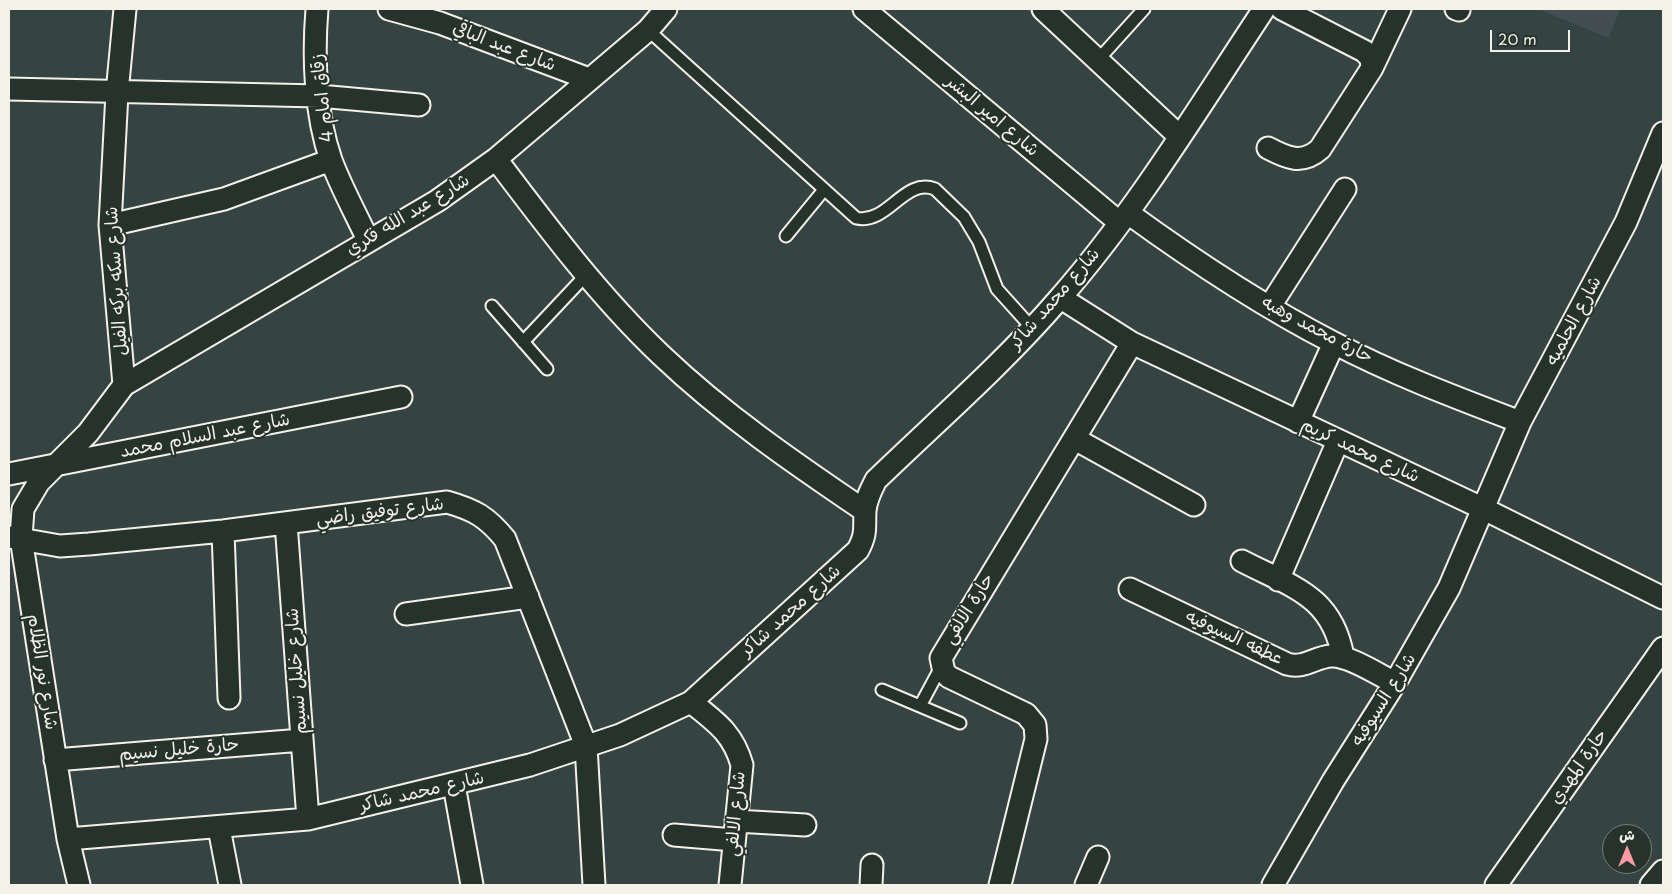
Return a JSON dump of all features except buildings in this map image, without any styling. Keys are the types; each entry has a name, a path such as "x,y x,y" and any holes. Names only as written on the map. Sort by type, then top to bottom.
{"street":[{"name":"شارع سكه بركه الفيل","path":"124,385 110,225 117,93 125,9"},
{"name":"زقاق امام 4","path":"317,9 316,54 319,96 331,160 368,240"},
{"name":"شارع عبد الباقي","path":"389,9 440,23 589,79"},
{"name":"شارع عبد الله فكري","path":"124,385 437,201 496,159 648,30 666,9"},
{"name":"شارع امير البشر","path":"864,9 1124,218"},
{"path":"1043,9 1179,136"},
{"name":"شارع محمد شاكر","path":"68,839 219,828 308,819 530,765 620,735 691,702 858,550 864,538 866,525 865,511 868,495 876,480 1033,329 1060,298 1124,218 1264,9"},
{"path":"1282,9 1364,51 1371,58 1372,68"},
{"path":"1268,148 1295,160 1313,155 1320,148 1372,68 1400,9"},
{"path":"9,89 117,93 319,96 419,105"},
{"name":"شارع الحلميه","path":"1482,508 1520,422 1626,222 1663,133"},
{"path":"496,159 586,275 661,355 751,432 865,511"},
{"path":"110,225 224,199 331,160"},
{"path":"1270,306 1345,189"},
{"name":"حارة محمد وهبه","path":"1124,218 1334,343 1443,392 1520,422"},
{"name":"شارع محمد كريم","path":"1060,298 1132,343 1482,508 1663,598"},
{"name":"حارة الالفي","path":"1000,885 1036,739 1035,725 1026,714 950,677 942,665 943,651 1075,439 1132,343"},
{"path":"1298,422 1334,343"},
{"path":"53,467 88,433 124,385"},
{"name":"شارع عبد السلام محمد","path":"9,474 53,467 401,397"},
{"path":"1075,439 1194,506"},
{"path":"1278,580 1338,440"},
{"name":"شارع نور الظلام","path":"53,467 39,482 23,509 15,537 68,839 79,885"},
{"name":"شارع توفيق راضي","path":"15,537 60,546 223,531 448,502 470,508 490,521 505,540 586,746 594,885"},
{"name":"شارع السيوفيه","path":"1273,885 1333,781 1395,684 1449,588 1482,508"},
{"name":"شارع خليل نسيم","path":"286,523 308,819"},
{"path":"223,531 229,698"},
{"path":"1242,561 1313,599 1328,615 1339,635 1343,657 1395,684"},
{"name":"عطفه السيوفيه","path":"1130,589 1287,664 1303,665 1321,658 1343,657"},
{"path":"406,614 528,597"},
{"name":"حارة المهدي","path":"1496,885 1663,648"},
{"name":"شارع الالفي","path":"691,702 724,730 738,749 742,765 730,885"},
{"name":"حارة خليل نسيم","path":"55,760 302,740"},
{"path":"454,785 472,885"},
{"path":"674,835 804,825"},
{"path":"219,828 230,885"},
{"path":"1086,885 1098,857"},
{"path":"1651,885 1663,871"}],"lane":[{"path":"1098,60 1144,9"},
{"path":"648,30 849,214 864,220 880,215 917,187 923,186 935,189 964,217 979,242 997,289 1033,329"},
{"path":"786,236 823,191"},
{"path":"523,342 586,275"},
{"path":"492,306 547,368"},
{"path":"920,706 942,665"},
{"path":"882,690 960,723"}],"shaded area":[{"path":"1538,9 1620,9 1609,38"}]}
